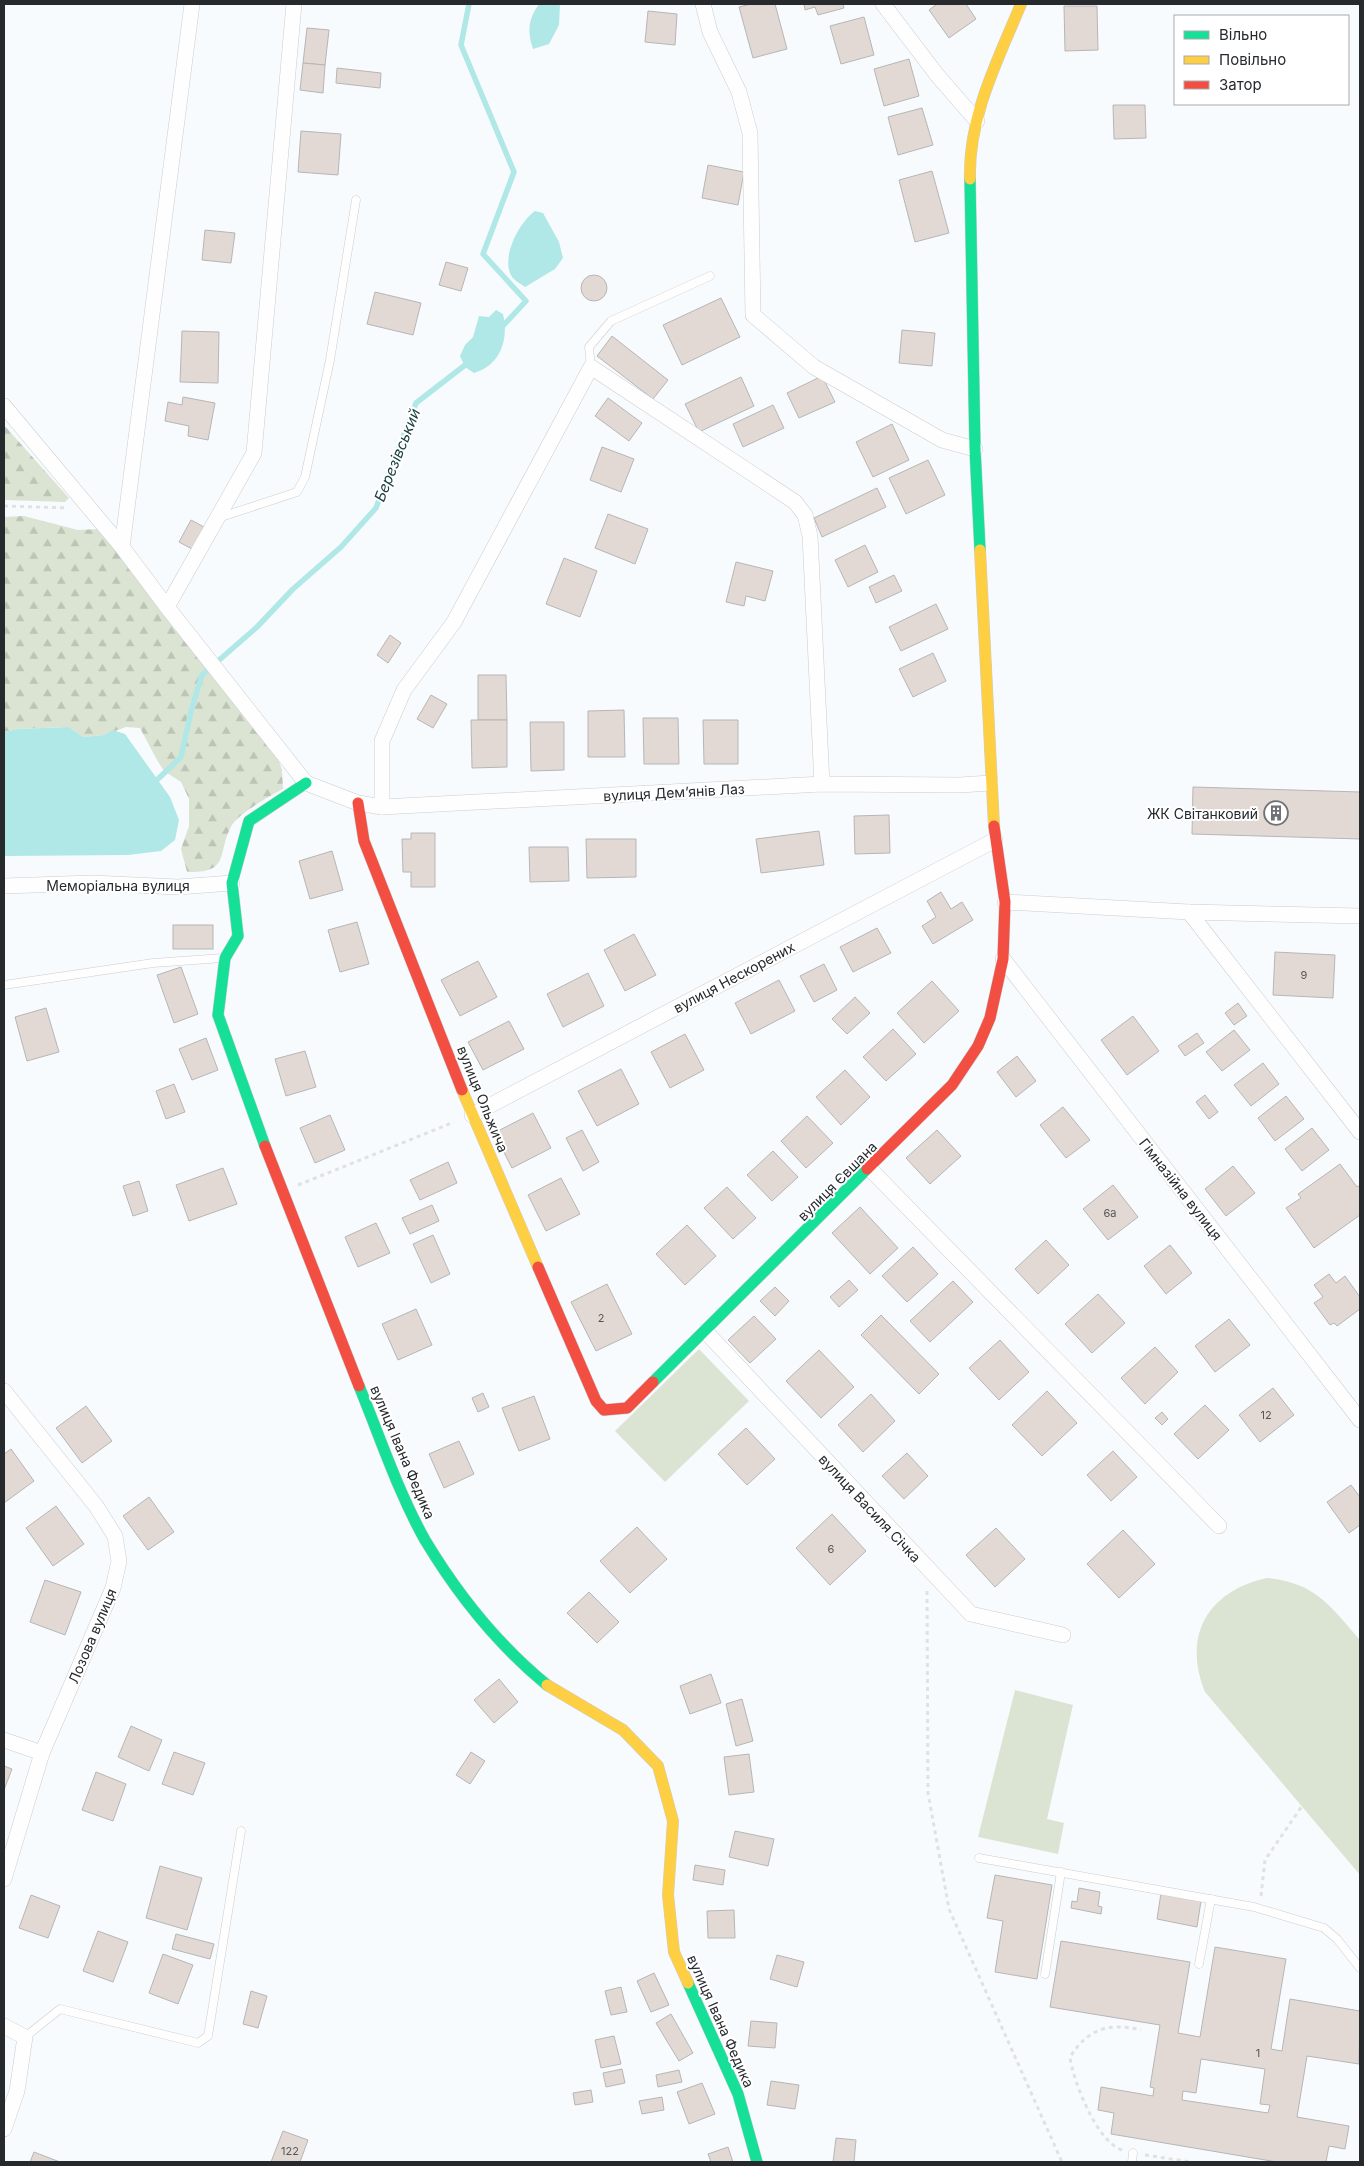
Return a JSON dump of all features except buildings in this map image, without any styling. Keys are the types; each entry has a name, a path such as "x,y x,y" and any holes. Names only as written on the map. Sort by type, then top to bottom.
{"street":[{"path":"122,547 192,4"},
{"path":"167,607 254,453 294,4"},
{"path":"703,4 710,32 739,92 750,133 753,315 814,367 942,440 975,449"},
{"path":"883,4 938,75 977,121"},
{"name":"вулиця Євшана","path":"596,1401 604,1410 627,1408 706,1332 952,1085 978,1046 990,1018 1003,959 1005,902 995,840 990,783 975,449 970,154 983,95 1021,4"},
{"path":"382,807 382,741 404,690 454,622 591,367 795,502 806,515 810,536 822,784"},
{"path":"4,406 122,547 220,676 306,783"},
{"name":"вулиця Демʼянів Лаз","path":"306,783 358,803 382,807 822,784 960,785 990,783"},
{"name":"вулиця Івана Федика","path":"306,783 249,821 232,883 238,936 225,958 218,1015 281,1192 404,1497 425,1539 448,1575 492,1635 520,1663 552,1689 623,1730 658,1766 673,1822 668,1895 674,1952 738,2094 757,2162"},
{"name":"вулиця Ольжича","path":"358,803 364,841 472,1115 596,1401"},
{"name":"вулиця Нескорених","path":"472,1115 995,840"},
{"name":"Меморіальна вулиця","path":"4,886 92,883 178,887 232,883"},
{"path":"1005,902 1189,912 1360,916"},
{"path":"1189,912 1359,1129"},
{"name":"Гімназійна вулиця","path":"1003,959 1360,1420"},
{"path":"870,1169 1219,1526"},
{"name":"вулиця Василя Січка","path":"706,1332 971,1614 1063,1636"},
{"name":"Лозова вулиця","path":"4,1390 96,1506 116,1536 119,1561 113,1588 42,1753 4,1880"},
{"path":"4,1740 42,1753"},
{"path":"4,2026 25,2037 17,2091 4,2128"}],"lane":[{"path":"218,518 297,492 305,477 330,360 356,200"},
{"path":"591,367 589,347 611,322 710,276"},
{"path":"4,986 153,963 225,958"},
{"path":"25,2037 60,2008 198,2043 208,2036 241,1831"},
{"path":"979,1858 1259,1909 1324,1928 1337,1939 1360,1968"},
{"path":"1045,1974 1061,1872"},
{"path":"1199,1964 1211,1899"},
{"path":"1132,2162 1133,2153"}],"path":[{"path":"4,506 91,509"},
{"path":"281,1192 472,1115"},
{"path":"927,1569 928,1793 949,1909 1062,2162"},
{"path":"1259,1909 1265,1860 1302,1806"},
{"path":"1141,2030 1128,2027 1110,2027 1095,2031 1079,2042 1070,2057 1072,2073 1098,2127 1114,2147 1133,2153 1191,2162"}],"green space":[{"path":"4,425 69,498 65,502 4,500"},
{"path":"24,516 78,530 99,529 277,756 282,770 283,789 255,805 235,821 227,835 217,865 211,869 187,872 181,849 189,826 189,799 181,782 164,771 140,728 126,727 104,735 83,737 69,727 18,729 4,732 4,517"},
{"path":"699,1349 749,1401 665,1482 615,1431"},
{"path":"1267,1578 1298,1585 1321,1598 1360,1640 1360,1875 1205,1692 1199,1671 1197,1652 1199,1634 1205,1618 1215,1605 1229,1593 1246,1584"},
{"path":"1015,1690 1073,1705 1047,1819 1064,1823 1058,1854 978,1837"}],"water":[{"path":"539,4 560,4 559,25 549,44 533,49 529,31 531,20"},
{"path":"535,211 543,213 559,242 563,258 555,269 525,287 512,277 508,261 513,241 523,223"},
{"path":"496,310 503,314 505,323 504,342 497,357 491,364 474,373 465,367 460,356 465,345 473,337 479,316 489,317"},
{"path":"69,727 83,737 104,735 113,730 125,734 170,797 179,820 175,840 161,851 128,855 4,856 4,732 18,729"}],"waterway":[{"name":"Березівський","path":"469,4 461,45 514,172 483,254 526,301 501,328"},
{"name":"Березівський","path":"158,779 181,757 191,711 202,675 257,627 293,589 341,547 376,508 416,403 469,362"}],"traffic: fast":[{"path":"970,179 975,449 980,550"},
{"path":"265,1146 218,1015 225,958 238,936 232,883 249,821 306,783"},
{"path":"653,1382 867,1169"},
{"path":"359,1386 406,1503 425,1540 451,1580 495,1636 547,1685"},
{"path":"688,1983 738,2094 757,2162"}],"traffic: slow":[{"path":"970,179 974,133 979,111 994,68 1021,4"},
{"path":"980,550 994,826"},
{"path":"462,1090 538,1267"},
{"path":"547,1685 623,1730 658,1766 673,1821 668,1895 674,1952 688,1983"}],"traffic: jam":[{"path":"358,803 364,841 462,1090"},
{"path":"867,1169 952,1085 978,1046 990,1018 1003,959 1005,902 994,826"},
{"path":"265,1146 359,1386"},
{"path":"538,1267 596,1401 604,1410 627,1408 653,1382"}],"place":[{"name":"ЖК Світанковий","path":"1276,813"}]}
